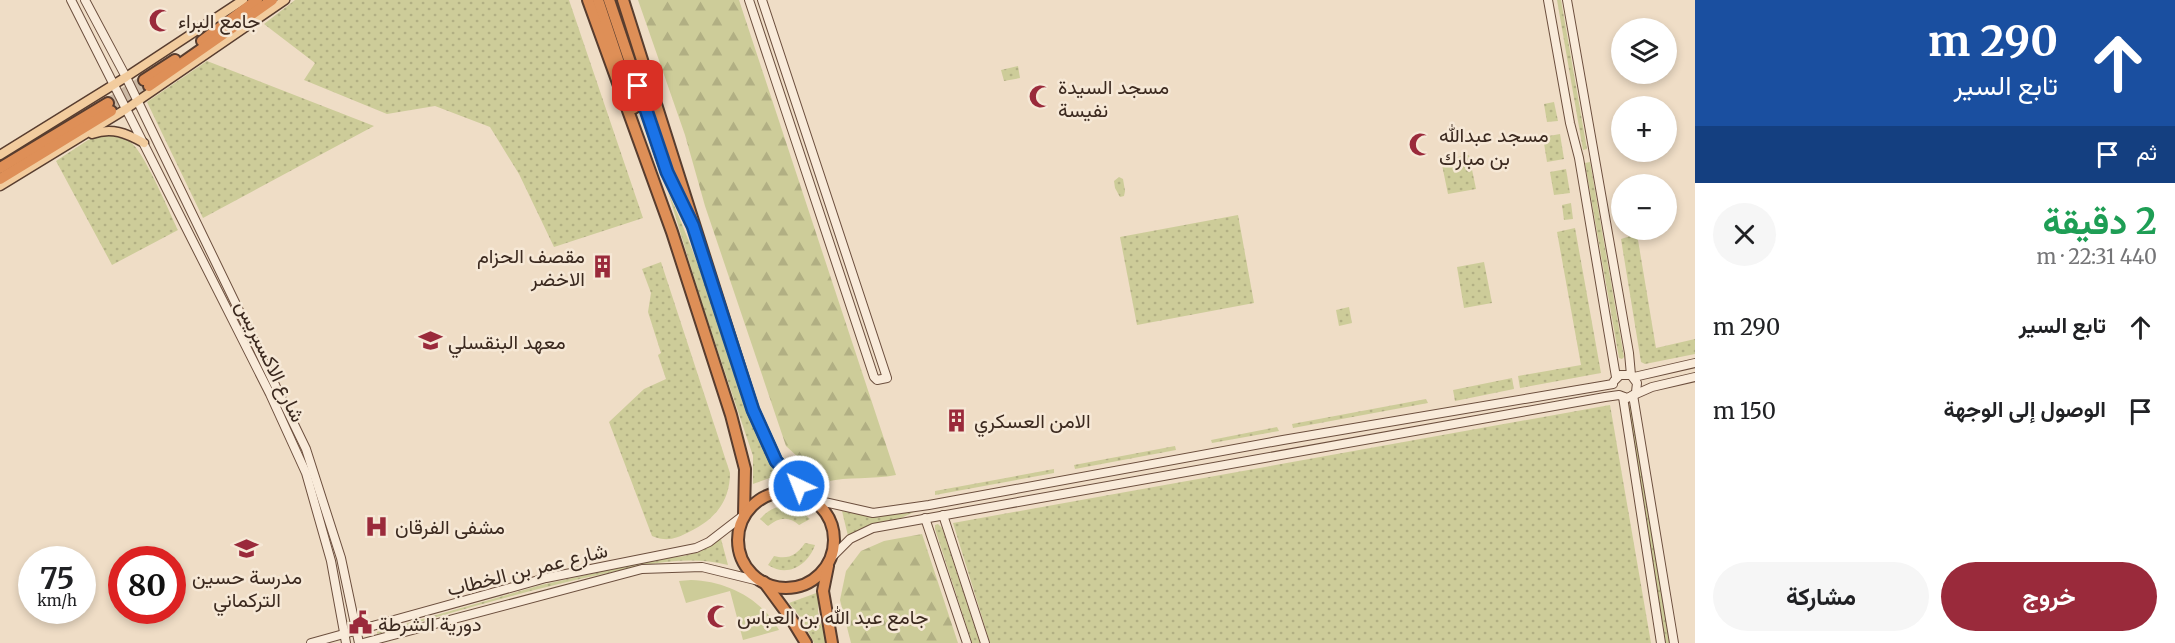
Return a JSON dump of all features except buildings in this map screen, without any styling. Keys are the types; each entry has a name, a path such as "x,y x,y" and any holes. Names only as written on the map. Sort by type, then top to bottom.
{"highway":[{"path":"258,0 146,83 272,0"},
{"path":"588,0 672,232 731,416 745,469 744,515 738,534 740,553 748,570 763,582 792,620 806,643"},
{"path":"598,0 656,174 672,232"},
{"path":"609,0 667,172 693,226"},
{"path":"623,0 753,410 776,461 824,510 831,526 834,543 823,591 832,643"},
{"path":"0,168 109,107 0,179"},
{"path":"744,515 757,501 774,493 793,492 811,499"},
{"path":"763,582 780,587 797,586 819,574 829,560"}],"main road":[{"path":"0,155 126,77 243,0"},
{"path":"0,186 126,109 285,0"},
{"path":"77,139 100,131 112,130 144,143"}],"street":[{"name":"شارع الاكسبريس","path":"70,0 270,394 306,473 331,561 346,643"},
{"path":"85,0 126,77 306,449 341,558 361,643"},
{"path":"749,0 874,377 881,380 886,378 762,0"},
{"path":"1548,0 1570,123 1579,158 1615,381 1614,390 1621,396 1660,643"},
{"path":"1567,0 1632,376 1638,386 1634,394 1674,643"},
{"path":"1579,158 1594,155"},
{"path":"811,499 873,513 929,505 1615,381 1623,374 1632,376 1695,363"},
{"path":"829,560 850,538 873,528 1634,394 1695,377"},
{"name":"شارع عمر بن الخطاب","path":"311,643 546,578 690,549 709,542 744,515"},
{"path":"943,515 985,643"},
{"path":"925,518 967,643"},
{"name":"شارع عمر بن الخطاب","path":"361,643 642,570 702,567 763,582"}],"green space":[{"path":"295,0 569,0 643,218 554,247 519,174 490,127 435,106 387,114 304,80 315,63 264,24"},
{"path":"638,0 739,0 896,475 825,482 786,446 705,206 685,135"},
{"path":"1557,0 1561,0 1587,149 1583,150"},
{"path":"207,61 374,126 203,218 147,102"},
{"path":"1018,66 1020,78 1004,81 1001,70"},
{"path":"1554,102 1558,121 1547,122 1544,104"},
{"path":"102,134 124,139 135,147 149,168 178,230 112,265 56,161 88,140"},
{"path":"1560,134 1564,159 1547,162 1543,137"},
{"path":"1469,155 1476,189 1448,194 1441,160"},
{"path":"1590,162 1624,357 1622,359 1619,358 1585,163"},
{"path":"1566,169 1570,193 1554,195 1550,172"},
{"path":"1119,177 1123,179 1125,191 1124,196 1120,197 1114,181"},
{"path":"668,192 704,282 757,436 764,451 781,474 753,484 753,456 702,304"},
{"path":"1571,203 1573,219 1564,220 1562,205"},
{"path":"1238,215 1254,303 1137,325 1120,237"},
{"path":"1575,228 1601,373 1520,388 1518,376 1581,365 1557,232"},
{"path":"1621,240 1638,240 1656,348 1695,339 1695,354 1645,364 1641,362"},
{"path":"661,262 730,473 724,501 713,516 689,532 667,539 652,536 609,422 644,389 666,379 658,355 661,353 648,312 651,293 642,269"},
{"path":"1484,262 1492,303 1464,308 1457,267"},
{"path":"1349,307 1352,323 1339,326 1336,310"},
{"path":"1512,378 1514,389 1455,401 1453,390"},
{"path":"1426,399 1428,403 1293,428 1292,424"},
{"path":"1610,405 1651,643 990,643 953,523"},
{"path":"1631,405 1672,643 1666,643 1625,406"},
{"path":"1277,427 1279,431 1212,443 1211,440"},
{"path":"1175,446 1176,450 1075,469 1074,465"},
{"path":"1054,469 1054,473 935,495 935,491"},
{"path":"784,506 801,511 810,519 799,525 788,519 780,519 768,526 760,519 771,510"},
{"path":"842,511 879,516 916,511 901,518 871,524 848,536"},
{"path":"938,524 942,528 980,643 972,643 935,529 935,525"},
{"path":"922,534 958,643 851,643 840,600 846,571 861,551 884,541"},
{"path":"721,539 728,565 679,561 631,568 515,595 377,634 377,632 541,585 699,552"},
{"path":"805,543 815,545 802,564 790,570 775,569 768,565 774,556 792,556"},
{"path":"691,580 717,584 741,593 763,609 779,630 743,640 730,591 686,603 679,581"},
{"path":"819,592 818,612 827,643 814,643 801,618 789,603"}],"tunnel":[{"path":"108,103 144,80"},
{"path":"111,111 149,86"}],"place":[{"name":"جامع البراء","path":"160,20"},
{"name":"مسجد السيدة نفيسة","path":"1040,97"},
{"name":"مسجد عبدالله بن مبارك","path":"1421,145"},
{"name":"مقصف الحزام الاخضر","path":"603,266"},
{"name":"معهد البنقسلي","path":"430,341"},
{"name":"الامن العسكري","path":"956,420"},
{"name":"مشفى الفرقان","path":"377,526"},
{"name":"مدرسة حسين التركماني","path":"247,549"},
{"name":"جامع عبد الله بن العباس","path":"719,616"},
{"name":"دورية الشرطة","path":"360,623"}],"route":[{"path":"638,86 667,172 693,226 753,410 776,461 799,486"}]}
